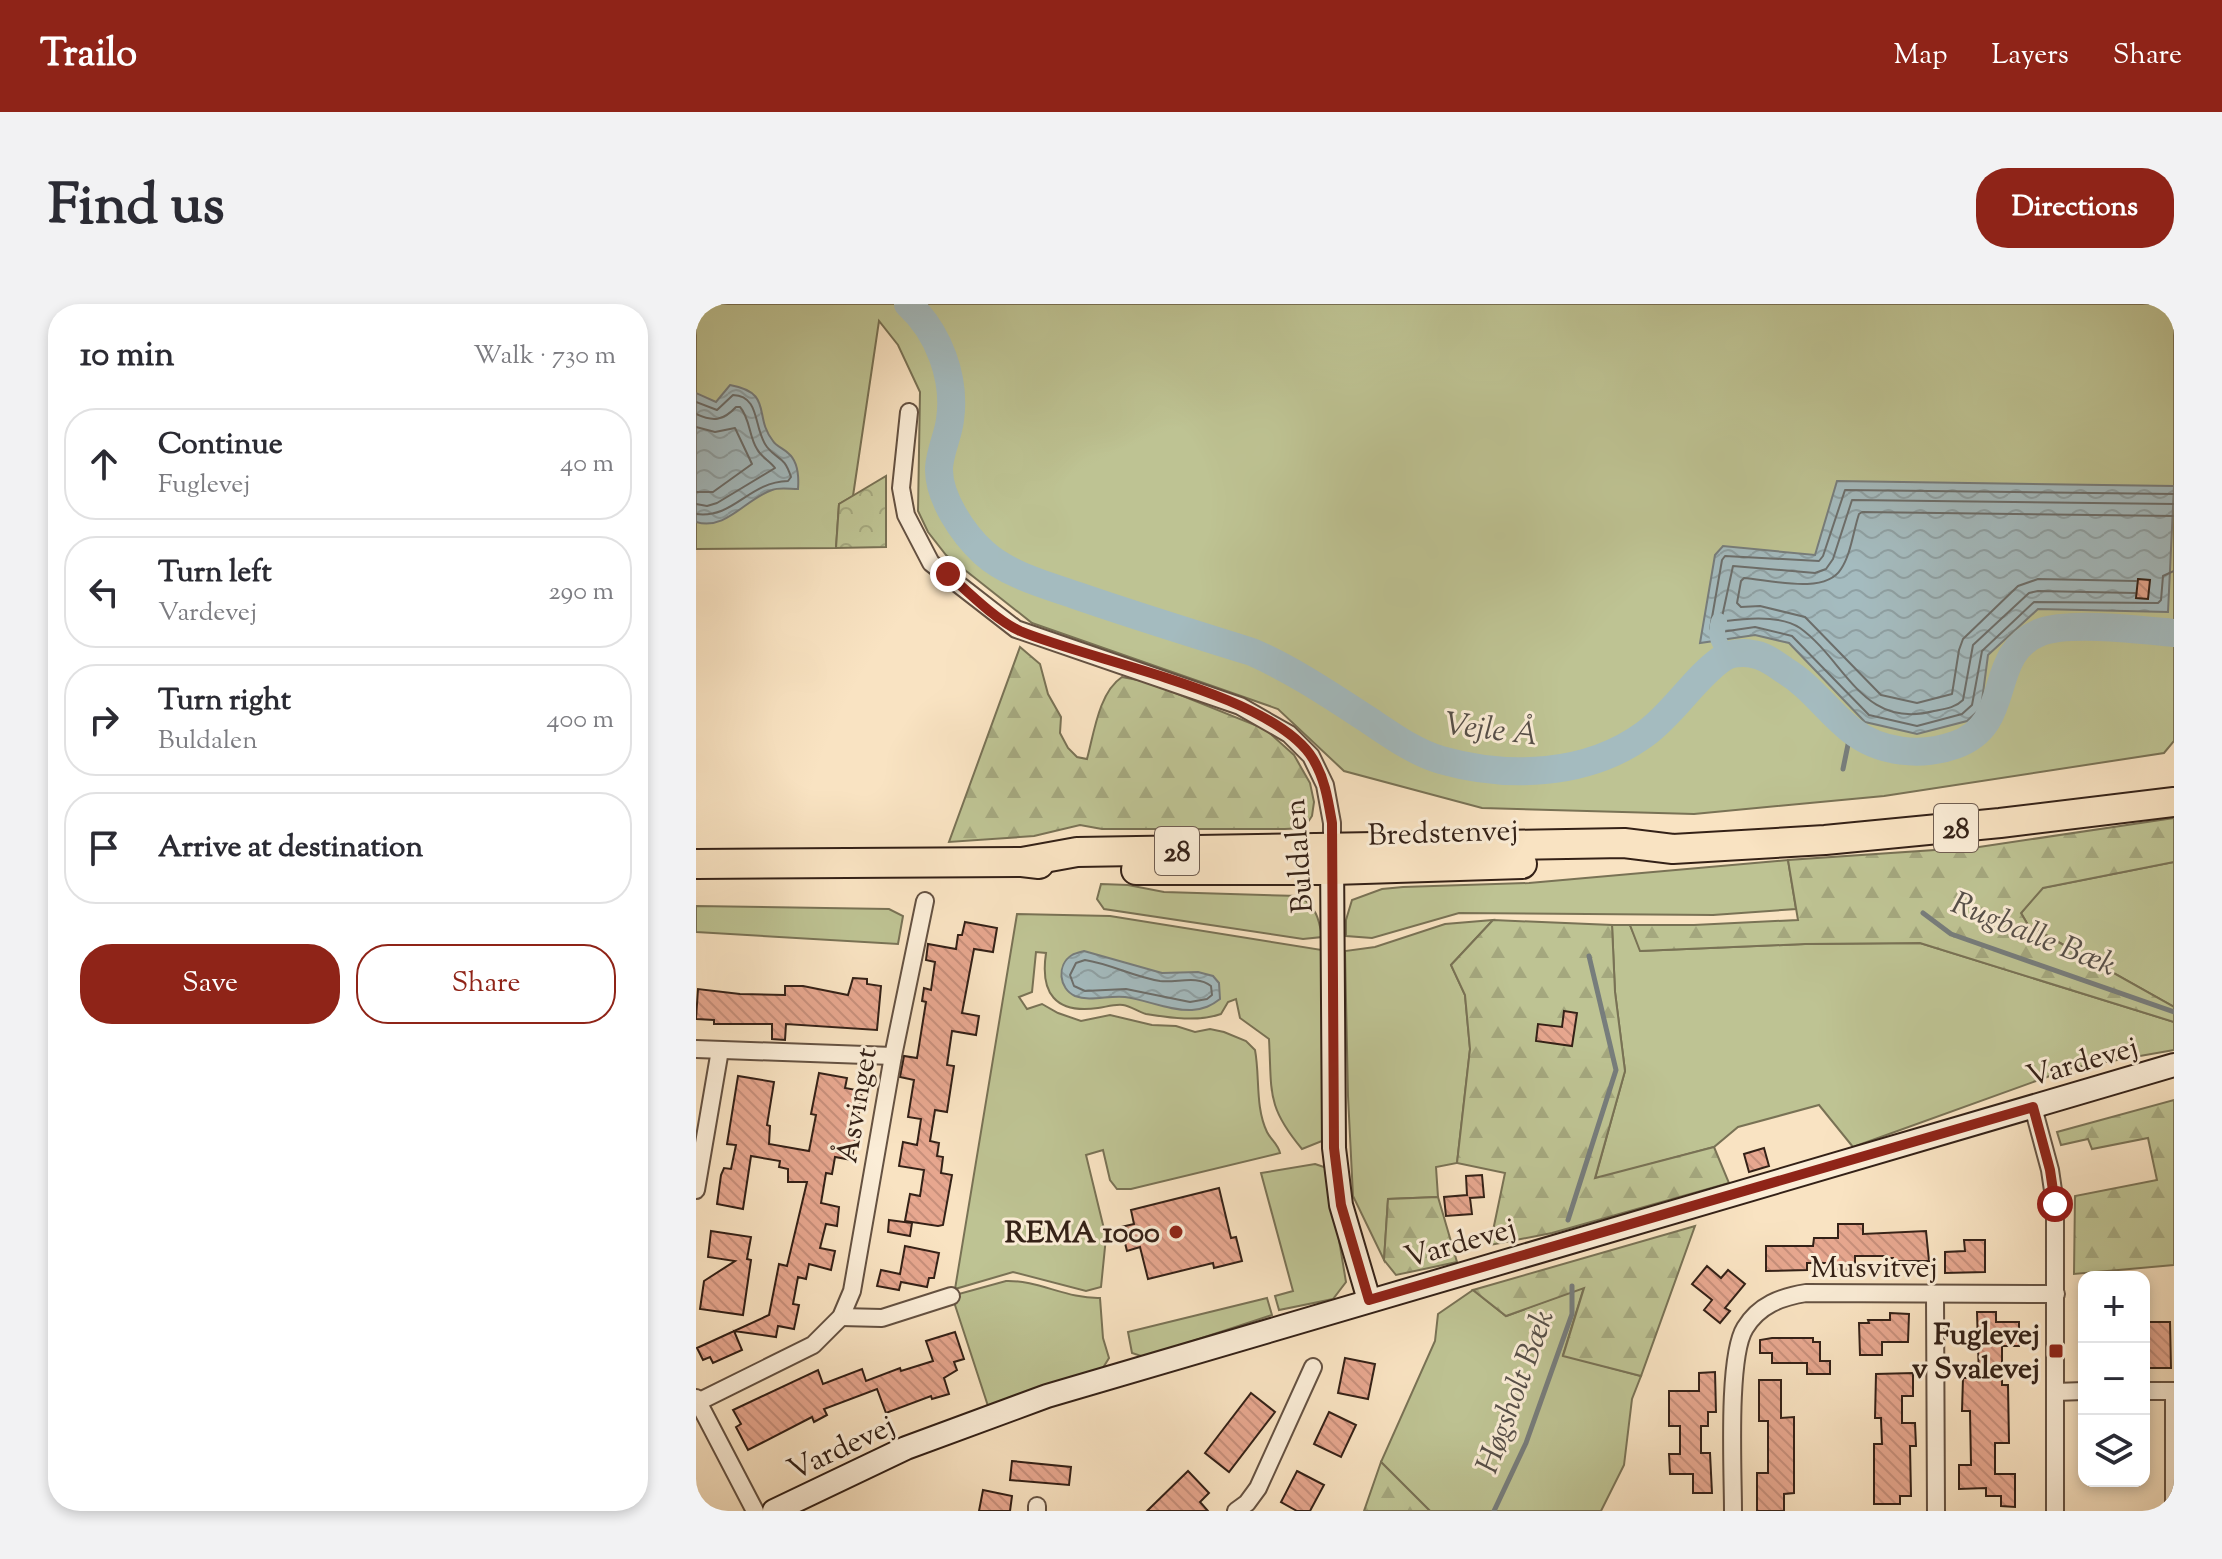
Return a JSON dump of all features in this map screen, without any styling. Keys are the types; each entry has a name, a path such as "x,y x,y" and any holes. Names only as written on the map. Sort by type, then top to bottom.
{"highway":[{"name":"Bredstenvej","path":"696,864 1022,862 1081,871 1624,843 1673,849 1825,840 2174,802"}],"street":[{"name":"Buldalen","path":"909,412 901,488 906,515 931,563 1016,629 1240,706 1289,734 1311,756 1325,785 1332,823 1334,1148 1341,1205 1369,1300"},
{"name":"Åsvinget","path":"697,1401 813,1345 841,1317 852,1291 893,1056 925,901"},
{"path":"696,1049 893,1056"},
{"path":"696,1190 720,1050"},
{"name":"Vardevej","path":"774,1511 906,1448 1034,1400 2174,1065"},
{"path":"2033,1107 2050,1170 2055,1204 2055,1511"},
{"name":"Musvitvej","path":"1733,1511 1735,1367 1739,1340 1754,1316 1770,1303 1785,1296 1806,1293 2056,1294"},
{"path":"1935,1295 1936,1511"},
{"path":"841,1317 882,1318 951,1296"},
{"path":"1236,1511 1247,1503 1258,1488 1313,1367"},
{"path":"2055,1392 2078,1391"},
{"path":"2150,1391 2174,1391 2174,1511"},
{"path":"697,1401 755,1511"}],"green space":[{"path":"696,304 2174,304 2174,741 2164,753 1884,796 1694,814 1482,808 1344,771 1278,709 1032,623 946,555 928,532 918,511 920,392 898,345 879,321 853,496 839,504 836,548 696,549"},
{"path":"886,476 886,547 836,548 839,504"},
{"path":"1020,647 1040,664 1048,694 1061,717 1060,733 1077,757 1087,759 1098,714 1114,684 1122,677 1148,682 1265,729 1294,755 1310,783 1314,802 1312,816 1304,828 1102,829 1080,825 1034,836 949,842"},
{"path":"2174,818 2174,862 2043,888 2021,913 2028,925 2174,1007 2174,1022 1920,943 1640,951 1630,925 1798,920 1788,860 1979,847"},
{"path":"1788,860 1796,909 1713,915 1459,913 1372,938 1346,936 1346,920 1352,900 1382,889 1529,883"},
{"path":"2174,862 2174,1007 2028,925 2021,913 2042,888"},
{"path":"1101,884 1128,885 1164,892 1299,896 1316,914 1322,937 1303,939 1104,909 1097,899"},
{"path":"696,906 889,909 903,916 898,944 696,932"},
{"path":"1017,914 1110,916 1322,950 1325,1131 1322,1141 1302,1149 1282,1121 1273,1098 1269,1039 1240,1018 1236,999 1228,1002 1221,1014 1194,1019 1146,1014 1123,1005 1071,1008 1061,1004 1048,990 1046,953 1036,952 1032,992 1019,997 1027,1009 1042,1004 1081,1021 1110,1015 1195,1032 1210,1029 1246,1041 1255,1050 1263,1122 1280,1153 1131,1189 1117,1189 1110,1180 1103,1150 1086,1155 1106,1237 1101,1287 1086,1291 1013,1272 955,1289"},
{"path":"1493,920 1451,965 1465,995 1470,1049 1457,1163 1436,1167 1438,1197 1388,1199 1384,1260 1353,1196 1345,951 1375,947 1445,924"},
{"path":"1493,920 1612,925 1615,992 1625,1071 1595,1178 1714,1147 1729,1183 1552,1233 1490,1245 1505,1173 1457,1163 1470,1049 1465,995 1451,965"},
{"path":"1612,925 1630,925 1641,951 1920,943 2174,1022 2174,1050 2072,1068 1853,1147 1819,1105 1738,1127 1714,1147 1595,1179 1625,1071 1615,992"},
{"path":"2174,1100 2174,1265 2078,1271 2074,1274 2075,1196 2157,1180 2148,1138 2092,1149 2088,1139 2061,1145 2057,1132"},
{"path":"1315,1164 1327,1168 1346,1282 1333,1299 1279,1310 1275,1296 1293,1291 1261,1173"},
{"path":"1438,1197 1457,1262 1396,1275 1384,1260 1388,1199"},
{"path":"1695,1226 1641,1376 1563,1356 1584,1288 1506,1316 1473,1290"},
{"path":"1006,1281 1100,1298 1103,1338 1109,1358 1101,1371 988,1406 954,1302 955,1295"},
{"path":"1584,1287 1563,1355 1641,1376 1632,1399 1624,1465 1601,1511 1430,1511 1381,1462 1435,1341 1438,1314 1473,1290 1506,1316"},
{"path":"1267,1298 1272,1315 1144,1357 1132,1353 1128,1332"},
{"path":"1381,1462 1430,1511 1364,1511"}],"water":[{"path":"730,385 744,389 758,400 767,432 796,464 798,489 772,490 717,522 696,522 696,393 716,402"},
{"path":"1837,481 2174,486 2168,612 2038,609 1988,655 1981,708 1967,721 1917,734 1865,722 1789,643 1755,635 1700,643 1715,555 1723,546 1815,555"},
{"path":"1084,951 1162,973 1198,972 1213,976 1219,983 1220,999 1204,1008 1184,1010 1125,997 1075,996 1063,983 1063,965 1073,954"}],"building":[{"path":"2138,579 2150,580 2148,599 2136,598"},
{"path":"965,922 997,928 993,952 974,949 962,1013 979,1016 976,1035 952,1031 947,1065 954,1066 947,1112 935,1110 930,1141 939,1143 937,1156 943,1157 941,1173 952,1175 943,1225 938,1226 905,1221 910,1194 920,1196 924,1170 899,1166 903,1142 917,1145 921,1119 908,1117 914,1080 900,1077 904,1056 917,1058 926,1002 922,1001 924,988 931,990 935,962 926,960 928,944 956,949 958,935 962,935"},
{"path":"853,978 867,979 867,984 881,986 877,1030 786,1024 785,1040 772,1039 772,1024 714,1024 714,1020 696,1019 698,989 785,995 785,986 803,986 848,995"},
{"path":"1564,1011 1577,1013 1572,1046 1536,1041 1538,1024 1562,1027"},
{"path":"819,1073 847,1078 845,1088 862,1091 852,1160 835,1157 832,1174 826,1173 821,1203 839,1207 837,1226 826,1224 820,1248 835,1251 831,1270 809,1264 806,1279 798,1277 793,1304 799,1305 794,1329 778,1326 776,1337 734,1331 769,1315 779,1264 787,1266 807,1182 788,1182 788,1169 779,1167 780,1161 751,1156 743,1209 717,1204 721,1175 724,1168 731,1169 736,1145 727,1144 738,1076 774,1082 767,1125 770,1126 769,1144 809,1151 816,1115 811,1114"},
{"path":"1764,1148 1769,1166 1749,1172 1744,1154"},
{"path":"1482,1175 1484,1197 1470,1198 1472,1214 1446,1216 1444,1197 1467,1195 1466,1176"},
{"name":"REMA 1000","path":"1219,1188 1231,1238 1236,1237 1242,1261 1214,1268 1213,1263 1148,1279 1140,1247 1127,1251 1121,1227 1134,1224 1131,1210"},
{"path":"889,1220 912,1223 910,1236 888,1232"},
{"path":"1838,1224 1863,1224 1863,1234 1926,1231 1929,1261 1893,1261 1887,1256 1855,1256 1855,1270 1832,1269 1832,1263 1807,1263 1807,1270 1766,1271 1766,1246 1813,1246 1814,1238 1838,1238"},
{"path":"711,1231 751,1237 743,1315 700,1309 704,1281 735,1261 708,1257"},
{"path":"1964,1240 1985,1240 1985,1272 1945,1273 1945,1252 1965,1251"},
{"path":"905,1246 939,1253 934,1278 929,1278 927,1287 901,1282 899,1290 877,1286 881,1270 900,1274"},
{"path":"1707,1266 1721,1278 1728,1270 1745,1284 1725,1308 1730,1311 1720,1323 1704,1310 1712,1300 1692,1284"},
{"path":"1977,1312 1996,1312 1996,1322 2019,1322 2019,1346 2002,1346 2002,1385 2008,1385 2009,1443 1995,1443 1995,1474 2015,1474 2015,1507 2001,1506 2001,1496 1986,1496 1986,1488 1959,1489 1959,1465 1971,1465 1970,1411 1962,1411 1963,1378 1979,1378"},
{"path":"1890,1313 1909,1314 1908,1342 1882,1342 1882,1355 1860,1355 1859,1323 1890,1320"},
{"path":"2150,1322 2170,1322 2171,1368 2150,1368"},
{"path":"734,1331 742,1350 713,1363 710,1357 703,1360 697,1348"},
{"path":"955,1332 964,1359 954,1362 957,1370 944,1378 949,1394 932,1399 931,1396 886,1413 877,1389 824,1409 827,1415 814,1422 812,1417 748,1450 736,1427 741,1424 733,1410 818,1370 823,1384 862,1369 866,1381 900,1368 901,1371 933,1361 926,1341"},
{"path":"1813,1338 1813,1342 1820,1342 1820,1361 1830,1361 1830,1374 1807,1374 1807,1363 1772,1363 1772,1353 1760,1353 1760,1340"},
{"path":"1345,1358 1375,1364 1368,1399 1338,1393"},
{"path":"1715,1372 1716,1412 1708,1412 1708,1426 1701,1426 1701,1453 1710,1453 1712,1493 1693,1493 1693,1474 1670,1474 1669,1454 1680,1454 1680,1426 1669,1426 1669,1391 1699,1391 1699,1373"},
{"path":"1913,1373 1913,1396 1902,1396 1902,1423 1915,1423 1916,1446 1910,1446 1911,1496 1900,1496 1900,1504 1874,1504 1874,1444 1882,1444 1881,1418 1875,1418 1876,1374"},
{"path":"1759,1380 1781,1380 1781,1418 1794,1417 1794,1493 1784,1494 1784,1511 1757,1511 1757,1473 1768,1473 1768,1421 1759,1421"},
{"path":"1251,1393 1275,1412 1229,1472 1205,1453"},
{"path":"1329,1412 1356,1425 1341,1457 1314,1444"},
{"path":"1012,1461 1071,1467 1069,1485 1010,1480"},
{"path":"1188,1471 1209,1493 1200,1502 1208,1511 1147,1511"},
{"path":"1297,1471 1324,1485 1310,1511 1297,1511 1281,1502"},
{"path":"983,1490 1012,1496 1010,1511 979,1511"}],"waterway":[{"name":"Vejle Å","path":"908,304 928,328 948,373 951,404 949,426 939,468 943,491 960,525 984,553 1004,567 1041,583 1252,652 1311,683 1403,742 1441,760 1493,770 1520,771 1573,766 1598,758 1623,748 1645,734 1713,666 1726,656 1741,653 1761,656 1802,683 1862,738 1901,751 1942,749 1974,735 1986,722 2012,656 2023,642 2041,632 2087,627 2174,633"},
{"path":"1719,621 1718,640 1730,655"},
{"name":"Rugballe Bæk","path":"1843,769 1851,730"},
{"name":"Rugballe Bæk","path":"1923,913 1951,934 2174,1012"},
{"name":"Høgsholt Bæk","path":"1568,1220 1616,1070 1589,956"},
{"name":"Høgsholt Bæk","path":"1494,1511 1526,1443 1572,1314 1572,1286"}],"place":[{"name":"REMA 1000","path":"1176,1232"},
{"name":"Fuglevej v Svalevej","path":"2056,1351"}],"route":[{"path":"948,574 1016,629 1240,706 1289,734 1311,756 1325,785 1332,823 1334,1148 1341,1205 1369,1300 2033,1107 2041,1130 2055,1204"}]}
